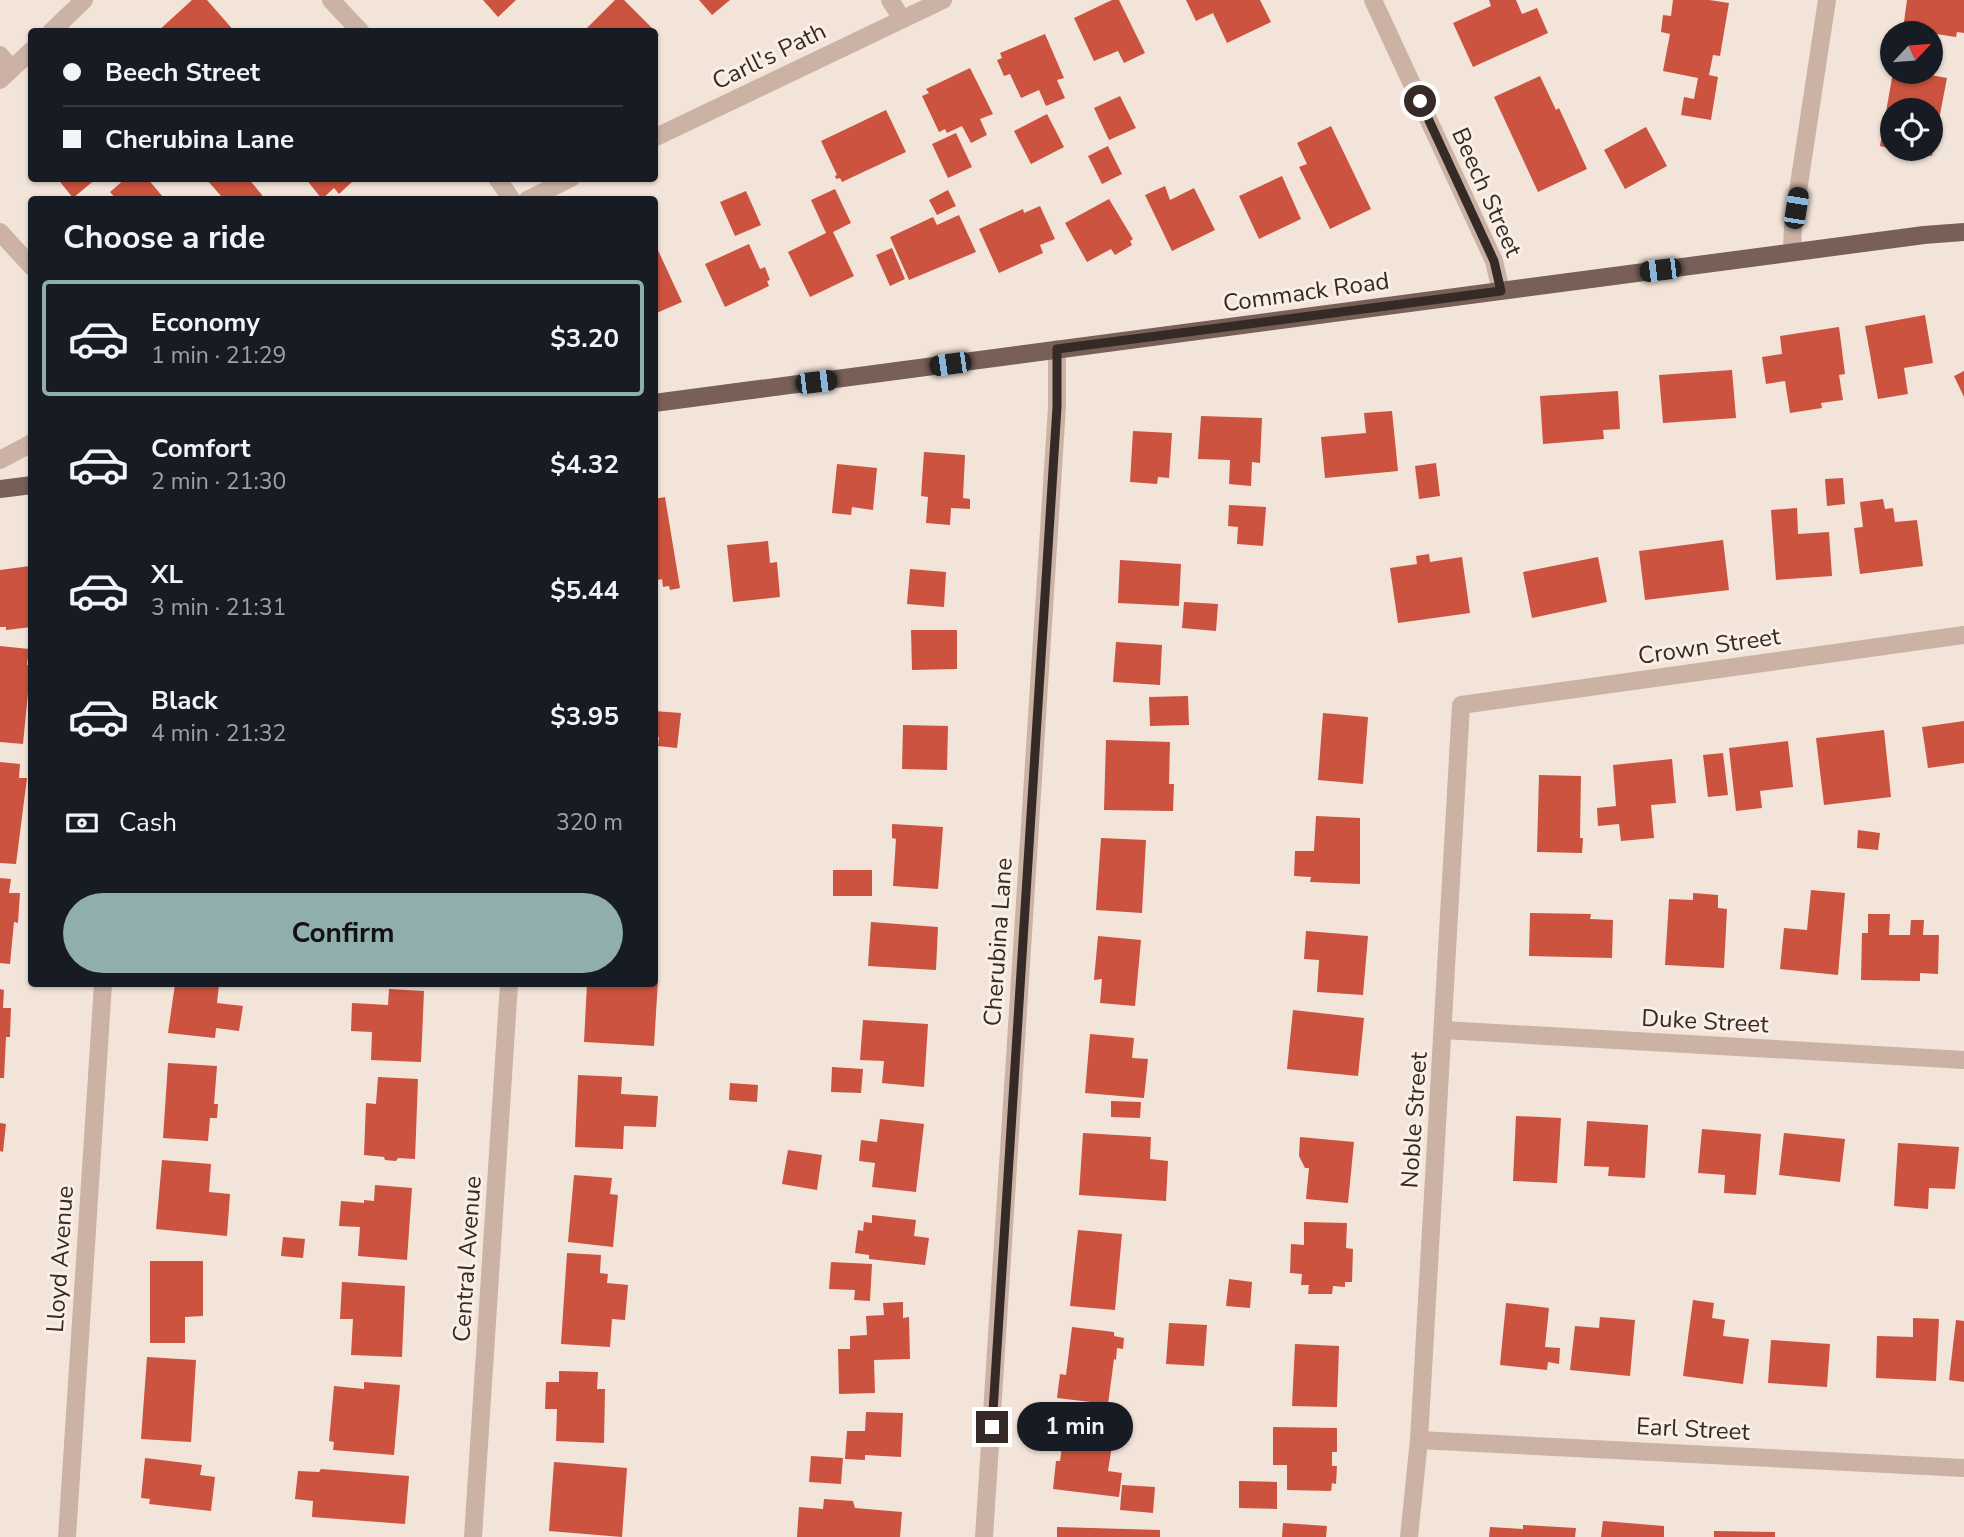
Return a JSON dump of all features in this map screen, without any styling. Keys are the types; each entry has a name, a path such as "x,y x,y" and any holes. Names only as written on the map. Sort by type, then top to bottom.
{"main road":[{"name":"Commack Road","path":"658,402 1924,234 1964,232"},
{"path":"0,489 28,486"}],"street":[{"path":"55,28 84,0"},
{"path":"331,0 357,28"},
{"path":"890,0 902,19"},
{"name":"Carll's Path","path":"658,136 943,0"},
{"name":"Beech Street","path":"1373,0 1494,261 1501,291"},
{"path":"1792,252 1793,224 1827,0"},
{"path":"4,68 28,53"},
{"path":"535,196 562,182"},
{"path":"0,232 28,263"},
{"name":"Cherubina Lane","path":"984,1537 1057,407 1057,349"},
{"path":"0,460 28,445"},
{"name":"Crown Street","path":"1461,705 1964,635"},
{"name":"Noble Street","path":"1409,1537 1419,1440 1461,705"},
{"name":"Lloyd Avenue","path":"67,1537 103,987"},
{"name":"Central Avenue","path":"473,1537 509,987"},
{"name":"Duke Street","path":"1444,1030 1964,1060"},
{"name":"Earl Street","path":"1419,1440 1964,1468"}],"building":[{"path":"192,0 207,0 232,28 161,28"},
{"path":"483,0 516,0 498,17"},
{"path":"615,0 624,0 652,28 587,28"},
{"path":"699,0 730,0 712,15"},
{"path":"1112,0 1119,0 1145,53 1124,63 1118,51 1094,61 1074,18"},
{"path":"1186,0 1260,0 1271,22 1227,43 1213,13 1196,21"},
{"path":"1489,0 1516,0 1522,14 1537,8 1548,33 1473,67 1453,23 1491,6"},
{"path":"1673,0 1729,3 1720,56 1713,55 1709,75 1718,77 1711,120 1681,115 1684,97 1694,99 1698,78 1663,71 1670,34 1661,32 1663,15 1671,16"},
{"path":"1907,0 1964,0 1964,33 1957,32 1956,37 1943,35 1943,21 1904,21"},
{"path":"1045,34 1064,78 1057,80 1065,98 1046,106 1039,90 1021,98 1010,74 1004,76 997,60 1002,58 1000,53"},
{"path":"970,68 993,114 980,119 987,135 971,143 962,126 947,133 945,129 939,132 922,96 929,93 926,89"},
{"path":"1540,76 1556,110 1559,108 1587,169 1538,192 1494,97"},
{"path":"1943,77 1947,78 1943,99 1888,98 1891,84 1943,84"},
{"path":"1120,96 1136,128 1109,140 1094,108"},
{"path":"886,110 906,152 842,182 840,178 836,179 837,175 821,141"},
{"path":"1047,114 1064,147 1031,164 1014,131"},
{"path":"1331,126 1371,209 1330,229 1299,167 1307,164 1297,143"},
{"path":"1646,127 1667,166 1625,189 1604,150"},
{"path":"956,133 972,167 948,178 932,144"},
{"path":"1108,146 1122,174 1102,184 1088,156"},
{"path":"1282,176 1301,219 1259,239 1239,196"},
{"path":"60,182 92,182 75,196 71,196"},
{"path":"121,182 150,182 162,196 114,196 110,192"},
{"path":"209,182 251,182 263,196 221,196"},
{"path":"308,182 352,182 339,194 334,188 325,196 320,196"},
{"path":"1165,186 1170,200 1194,188 1215,230 1172,251 1145,195"},
{"path":"835,189 851,223 833,232 854,276 810,297 788,252 826,233 811,200"},
{"path":"948,190 956,206 937,215 929,200"},
{"path":"746,191 761,225 735,236 720,202"},
{"path":"1109,199 1133,239 1130,241 1132,245 1115,255 1111,249 1087,262 1065,223"},
{"path":"1040,206 1055,239 1040,245 1043,253 999,273 979,229 1023,209 1024,213"},
{"path":"959,215 976,252 909,280 890,237 933,217 937,225"},
{"path":"749,244 760,269 765,267 770,280 767,281 769,286 725,307 705,264"},
{"path":"892,248 905,279 890,286 876,255"},
{"path":"658,250 682,302 658,312"},
{"path":"1925,315 1933,363 1904,368 1908,394 1878,399 1865,326"},
{"path":"1839,327 1845,374 1839,375 1843,400 1821,403 1822,408 1790,413 1785,381 1766,384 1762,357 1782,354 1780,336"},
{"path":"1732,370 1736,418 1663,423 1659,375"},
{"path":"1964,371 1964,397 1954,376"},
{"path":"1618,391 1620,429 1603,430 1604,439 1543,444 1540,396"},
{"path":"1392,411 1398,471 1325,478 1321,437 1366,433 1364,413"},
{"path":"1201,416 1262,418 1260,463 1252,462 1251,486 1229,484 1230,460 1198,459"},
{"path":"1133,431 1172,433 1169,478 1158,477 1157,484 1130,482"},
{"path":"924,452 965,455 963,498 970,499 970,509 951,508 950,525 926,523 928,497 921,496"},
{"path":"1436,463 1440,496 1419,499 1415,466"},
{"path":"837,464 877,468 873,510 852,507 851,515 832,513"},
{"path":"1843,478 1845,504 1827,506 1825,479"},
{"path":"665,497 680,588 670,590 669,586 663,587 662,579 658,580 658,498"},
{"path":"1883,499 1885,509 1893,508 1895,522 1917,520 1923,566 1860,574 1854,528 1863,527 1860,502"},
{"path":"1229,505 1266,507 1263,546 1237,544 1238,527 1228,526"},
{"path":"1797,508 1798,534 1829,532 1832,576 1776,580 1771,510"},
{"path":"1723,540 1729,590 1645,600 1639,551"},
{"path":"768,541 770,563 777,562 780,597 733,602 727,545"},
{"path":"1429,554 1430,562 1462,557 1470,613 1398,623 1390,568 1417,564 1416,556"},
{"path":"1598,557 1607,602 1532,618 1523,572"},
{"path":"1120,560 1181,564 1179,606 1118,603"},
{"path":"28,566 28,627 6,630 6,627 0,627 0,570"},
{"path":"910,569 946,572 944,607 907,604"},
{"path":"1184,602 1218,604 1216,631 1182,628"},
{"path":"911,630 957,630 957,669 912,670"},
{"path":"1116,642 1162,645 1160,685 1113,682"},
{"path":"0,646 28,649 28,693 23,744 0,742"},
{"path":"1188,696 1189,725 1150,726 1149,697"},
{"path":"658,711 681,713 677,748 658,746"},
{"path":"1323,713 1368,717 1363,784 1318,780"},
{"path":"1964,721 1964,763 1928,768 1922,727"},
{"path":"903,725 948,726 947,770 902,769"},
{"path":"1884,730 1891,797 1824,805 1816,738"},
{"path":"1106,740 1170,742 1169,784 1174,784 1173,811 1104,810"},
{"path":"1788,741 1793,787 1760,791 1762,808 1736,811 1729,748"},
{"path":"1723,753 1728,795 1708,797 1703,755"},
{"path":"1672,759 1676,803 1651,805 1654,838 1621,841 1619,824 1598,826 1597,808 1616,806 1613,765"},
{"path":"0,762 20,764 19,778 27,778 16,864 0,863"},
{"path":"1539,775 1581,776 1582,853 1537,852"},
{"path":"1316,816 1360,818 1360,884 1310,882 1311,877 1294,876 1295,851 1314,851"},
{"path":"892,824 943,827 938,889 893,886 896,839 892,838"},
{"path":"1858,830 1880,833 1878,850 1857,848"},
{"path":"1101,838 1146,840 1142,913 1096,910"},
{"path":"833,870 872,870 872,896 833,896"},
{"path":"0,878 11,879 9,893 20,893 18,923 14,922 10,964 0,963"},
{"path":"1811,890 1845,893 1838,975 1780,969 1784,928 1807,930"},
{"path":"1693,893 1718,895 1718,908 1727,909 1724,968 1665,965 1669,899 1693,900"},
{"path":"1530,913 1591,914 1590,919 1613,920 1612,958 1529,956"},
{"path":"1868,914 1890,914 1889,935 1910,935 1911,920 1924,920 1923,935 1939,935 1938,974 1920,973 1920,981 1861,980 1862,933 1868,933"},
{"path":"871,922 938,927 936,970 868,966"},
{"path":"1306,931 1368,936 1363,995 1317,992 1319,960 1304,959"},
{"path":"1098,936 1141,940 1135,1006 1100,1003 1102,979 1094,980"},
{"path":"175,987 219,987 217,1003 243,1006 239,1031 216,1028 215,1038 168,1033"},
{"path":"587,987 658,987 654,1046 584,1042"},
{"path":"0,989 4,990 3,1008 11,1008 4,1078 0,1078"},
{"path":"389,989 424,991 421,1062 371,1060 372,1032 351,1031 352,1003 388,1005"},
{"path":"1293,1010 1364,1018 1358,1076 1287,1069"},
{"path":"863,1020 928,1024 924,1087 882,1083 884,1061 860,1060"},
{"path":"1090,1034 1134,1038 1132,1058 1148,1059 1144,1098 1085,1093"},
{"path":"168,1063 217,1066 214,1104 218,1104 217,1118 210,1118 208,1141 163,1138"},
{"path":"832,1067 863,1069 861,1093 831,1092"},
{"path":"578,1075 622,1077 621,1094 658,1096 656,1127 624,1126 623,1149 575,1147"},
{"path":"378,1077 418,1079 415,1159 398,1158 396,1161 364,1155 366,1103 376,1104"},
{"path":"730,1083 758,1085 757,1102 729,1100"},
{"path":"1111,1101 1141,1102 1140,1118 1111,1117"},
{"path":"1516,1116 1561,1118 1557,1183 1513,1181"},
{"path":"880,1119 924,1124 916,1192 872,1187 875,1163 859,1161 861,1140 877,1142"},
{"path":"1587,1121 1648,1125 1645,1178 1608,1176 1609,1167 1584,1166"},
{"path":"0,1123 6,1124 3,1152 0,1151"},
{"path":"1702,1129 1761,1134 1756,1195 1724,1193 1725,1175 1698,1173"},
{"path":"1083,1133 1151,1137 1150,1159 1168,1161 1166,1201 1079,1195"},
{"path":"1784,1133 1845,1139 1840,1182 1779,1175"},
{"path":"1300,1137 1354,1142 1348,1203 1306,1199 1309,1168 1305,1168 1299,1156"},
{"path":"1898,1143 1959,1147 1955,1189 1929,1188 1928,1209 1894,1206"},
{"path":"788,1150 822,1155 817,1190 782,1184"},
{"path":"162,1160 211,1164 209,1192 230,1194 227,1236 156,1229"},
{"path":"574,1175 612,1178 610,1194 618,1195 613,1247 568,1242"},
{"path":"375,1185 412,1188 407,1260 358,1256 360,1227 339,1226 341,1201 374,1201"},
{"path":"872,1215 916,1220 914,1236 929,1238 925,1265 869,1259 869,1255 855,1253 858,1230 863,1231 864,1222 872,1223"},
{"path":"1304,1222 1347,1223 1346,1248 1353,1249 1352,1282 1345,1282 1345,1287 1333,1286 1332,1294 1308,1294 1309,1285 1301,1285 1302,1274 1290,1273 1291,1244 1304,1245"},
{"path":"1078,1230 1122,1234 1115,1310 1070,1306"},
{"path":"283,1237 305,1239 303,1258 281,1256"},
{"path":"567,1253 601,1255 600,1273 608,1274 607,1283 628,1285 625,1320 612,1319 610,1347 561,1344"},
{"path":"150,1261 203,1261 203,1316 185,1317 185,1343 150,1343"},
{"path":"831,1262 872,1264 870,1301 854,1300 855,1290 829,1289"},
{"path":"1229,1279 1252,1282 1250,1308 1226,1306"},
{"path":"342,1282 405,1286 402,1357 351,1355 353,1319 340,1319"},
{"path":"1693,1300 1714,1303 1712,1318 1725,1320 1723,1336 1749,1339 1743,1384 1683,1376"},
{"path":"903,1302 903,1318 909,1317 910,1359 874,1360 875,1393 839,1394 838,1349 850,1349 850,1336 867,1335 866,1316 884,1315 883,1303"},
{"path":"1506,1303 1549,1308 1545,1347 1560,1348 1559,1364 1548,1362 1547,1370 1500,1365"},
{"path":"1600,1317 1635,1320 1630,1376 1570,1370 1575,1326 1599,1328"},
{"path":"1913,1318 1939,1319 1936,1381 1876,1378 1877,1336 1913,1337"},
{"path":"1956,1320 1964,1321 1964,1382 1949,1380"},
{"path":"1169,1323 1207,1325 1204,1366 1166,1364"},
{"path":"1072,1327 1114,1332 1114,1336 1124,1338 1123,1349 1117,1348 1116,1360 1114,1359 1108,1404 1057,1398 1060,1374 1066,1375"},
{"path":"1771,1340 1830,1344 1827,1387 1768,1383"},
{"path":"1295,1344 1339,1346 1337,1407 1292,1406"},
{"path":"147,1357 196,1360 191,1442 141,1439"},
{"path":"559,1371 598,1372 597,1389 605,1389 604,1443 556,1441 557,1409 545,1409 546,1382 559,1382"},
{"path":"364,1382 400,1385 394,1455 333,1450 334,1442 329,1441 334,1386 364,1389"},
{"path":"866,1412 903,1413 901,1457 865,1455 865,1460 845,1459 847,1431 865,1431"},
{"path":"1065,1426 1114,1433 1108,1471 1122,1473 1119,1497 1053,1489 1056,1461 1060,1461"},
{"path":"1273,1427 1337,1428 1337,1452 1332,1452 1332,1466 1337,1466 1336,1484 1332,1483 1331,1491 1287,1490 1287,1465 1273,1465"},
{"path":"811,1456 843,1458 841,1484 809,1482"},
{"path":"145,1458 202,1465 200,1475 215,1477 211,1511 149,1504 150,1499 141,1498"},
{"path":"554,1462 627,1468 622,1537 549,1531"},
{"path":"321,1469 409,1476 405,1524 312,1517 313,1501 295,1499 298,1471 319,1472"},
{"path":"1239,1481 1277,1482 1277,1509 1239,1508"},
{"path":"1122,1485 1155,1487 1153,1513 1120,1510"},
{"path":"824,1499 853,1501 855,1508 902,1512 900,1537 797,1537 799,1507 823,1509"},
{"path":"1603,1521 1664,1526 1664,1537 1601,1537"},
{"path":"1283,1523 1327,1526 1326,1537 1282,1537"},
{"path":"1523,1525 1576,1528 1575,1537 1489,1537 1490,1527 1523,1529"},
{"path":"1057,1527 1160,1530 1160,1537 1057,1537"},
{"path":"1714,1531 1775,1532 1775,1537 1714,1537"}],"route":[{"path":"992,1427 1057,407 1057,349 1501,291 1494,261 1420,101"}]}
